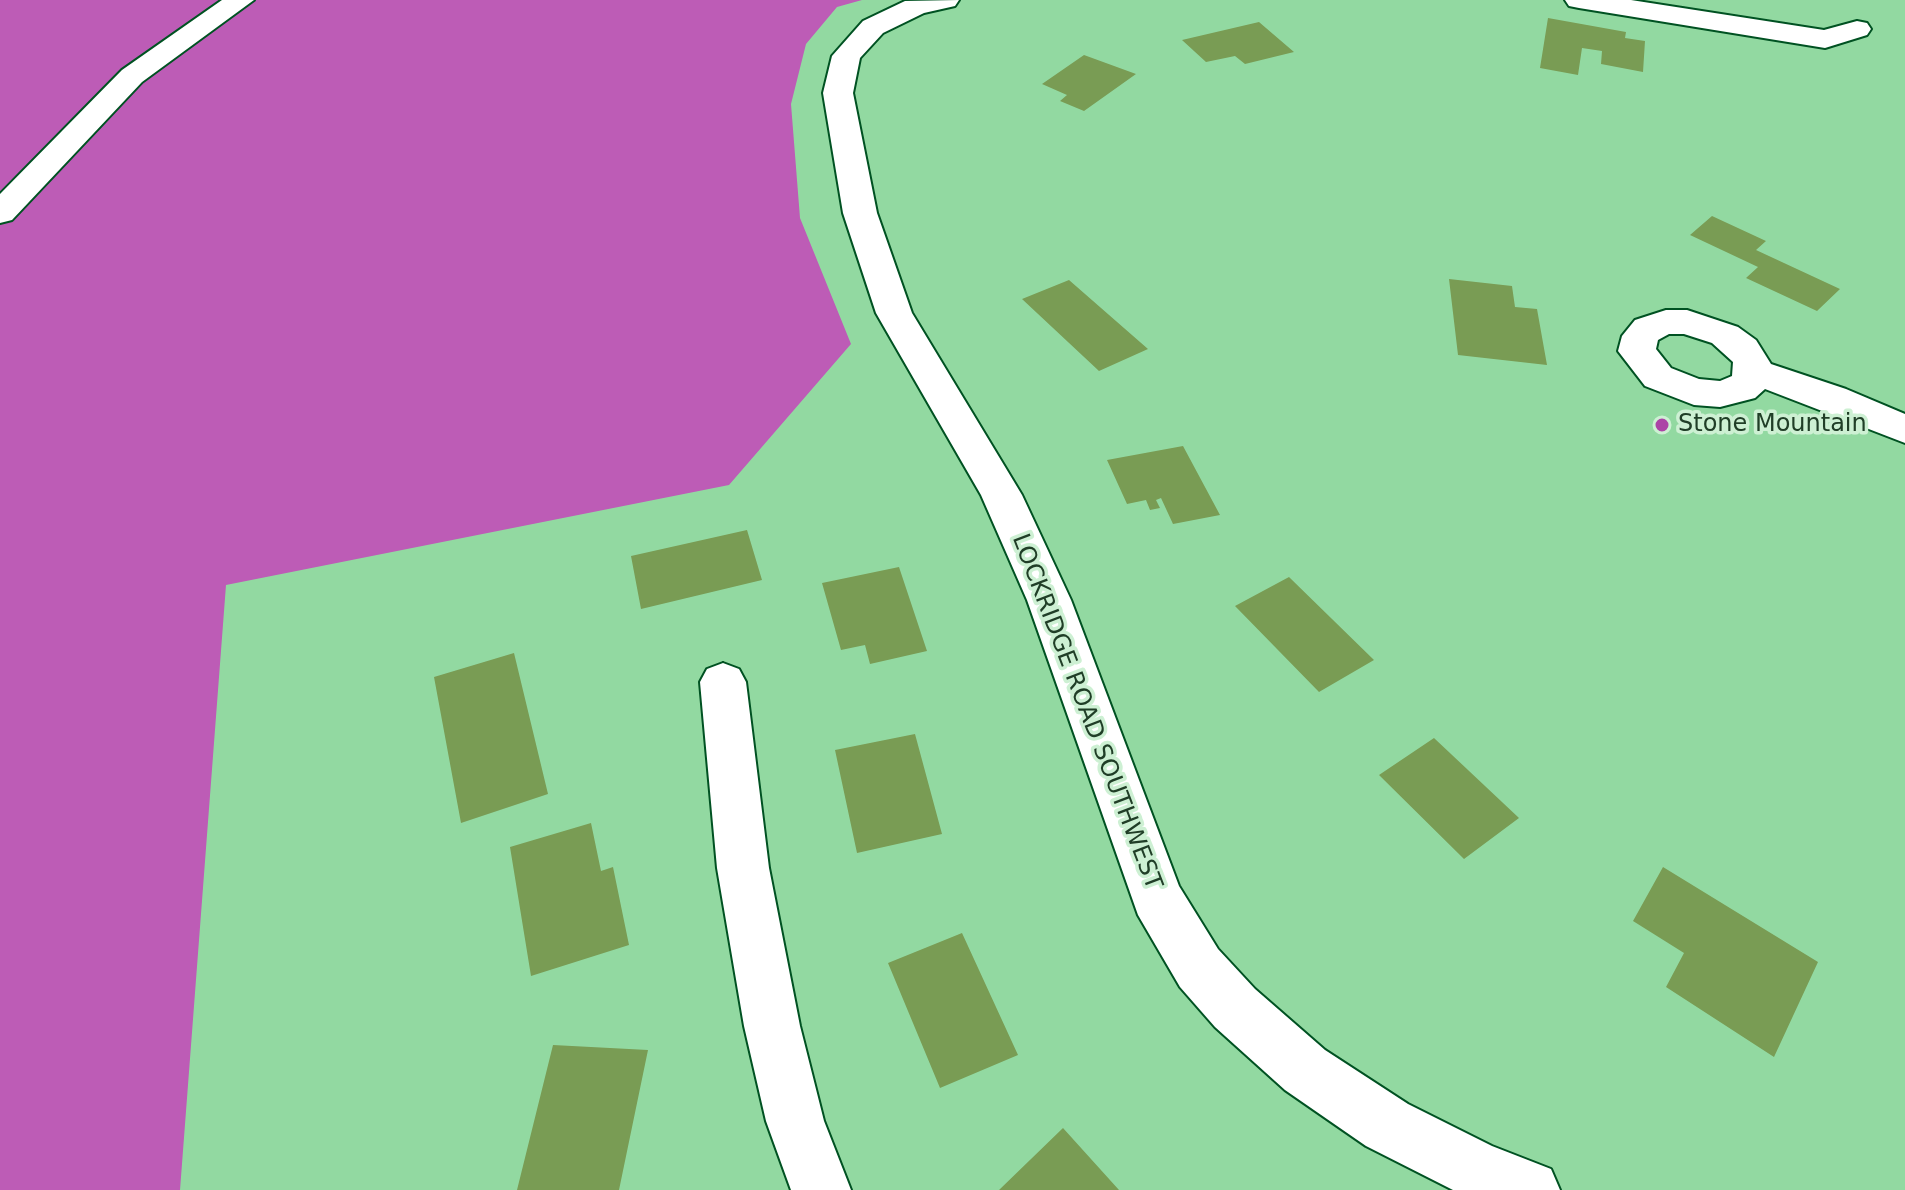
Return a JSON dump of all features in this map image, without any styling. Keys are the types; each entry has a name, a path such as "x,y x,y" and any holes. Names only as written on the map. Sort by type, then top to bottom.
{"street":[{"path":"0,213 132,76 240,0"},
{"name":"LOCKRIDGE ROAD SOUTHWEST","path":"945,0 915,7 873,27 846,56 838,93 860,213 894,313 1001,495 1049,600 1157,898 1199,968 1235,1008 1305,1070 1387,1125 1479,1171 1530,1190"},
{"path":"1579,0 1825,39 1857,29"},
{"path":"1753,372 1902,421"},
{"path":"723,682 743,868 772,1026 795,1121 821,1190"}],"shaded area":[{"path":"0,0 862,0 837,7 806,44 791,104 800,218 851,344 729,485 226,585 180,1190 0,1190"}],"building":[{"path":"1548,18 1626,32 1625,38 1645,41 1643,72 1601,64 1602,51 1582,48 1578,75 1540,68"},
{"path":"1259,22 1294,52 1245,64 1235,56 1206,62 1182,40"},
{"path":"1084,55 1136,74 1084,111 1060,101 1067,95 1042,84"},
{"path":"1712,216 1766,241 1756,250 1840,289 1817,311 1746,278 1758,267 1690,235"},
{"path":"1449,279 1512,286 1515,307 1537,309 1547,365 1458,355"},
{"path":"1069,280 1148,349 1099,371 1022,299"},
{"path":"1183,446 1220,515 1173,524 1161,498 1156,500 1160,508 1150,510 1146,500 1127,504 1107,460"},
{"path":"747,530 762,580 641,609 631,556"},
{"path":"899,567 927,651 870,664 865,645 841,650 822,583"},
{"path":"1289,577 1374,660 1319,692 1235,606"},
{"path":"514,653 548,794 461,823 434,677"},
{"path":"915,734 942,834 857,853 835,750"},
{"path":"1434,738 1519,818 1464,859 1379,775"},
{"path":"591,823 601,871 613,867 629,945 531,976 510,847"},
{"path":"1663,867 1818,962 1774,1057 1666,987 1684,953 1633,921"},
{"path":"962,933 1018,1055 940,1088 888,963"},
{"path":"553,1045 648,1050 619,1190 517,1190"},
{"path":"1063,1128 1119,1190 999,1190"}],"place":[{"name":"Stone Mountain","path":"1662,425"}]}
